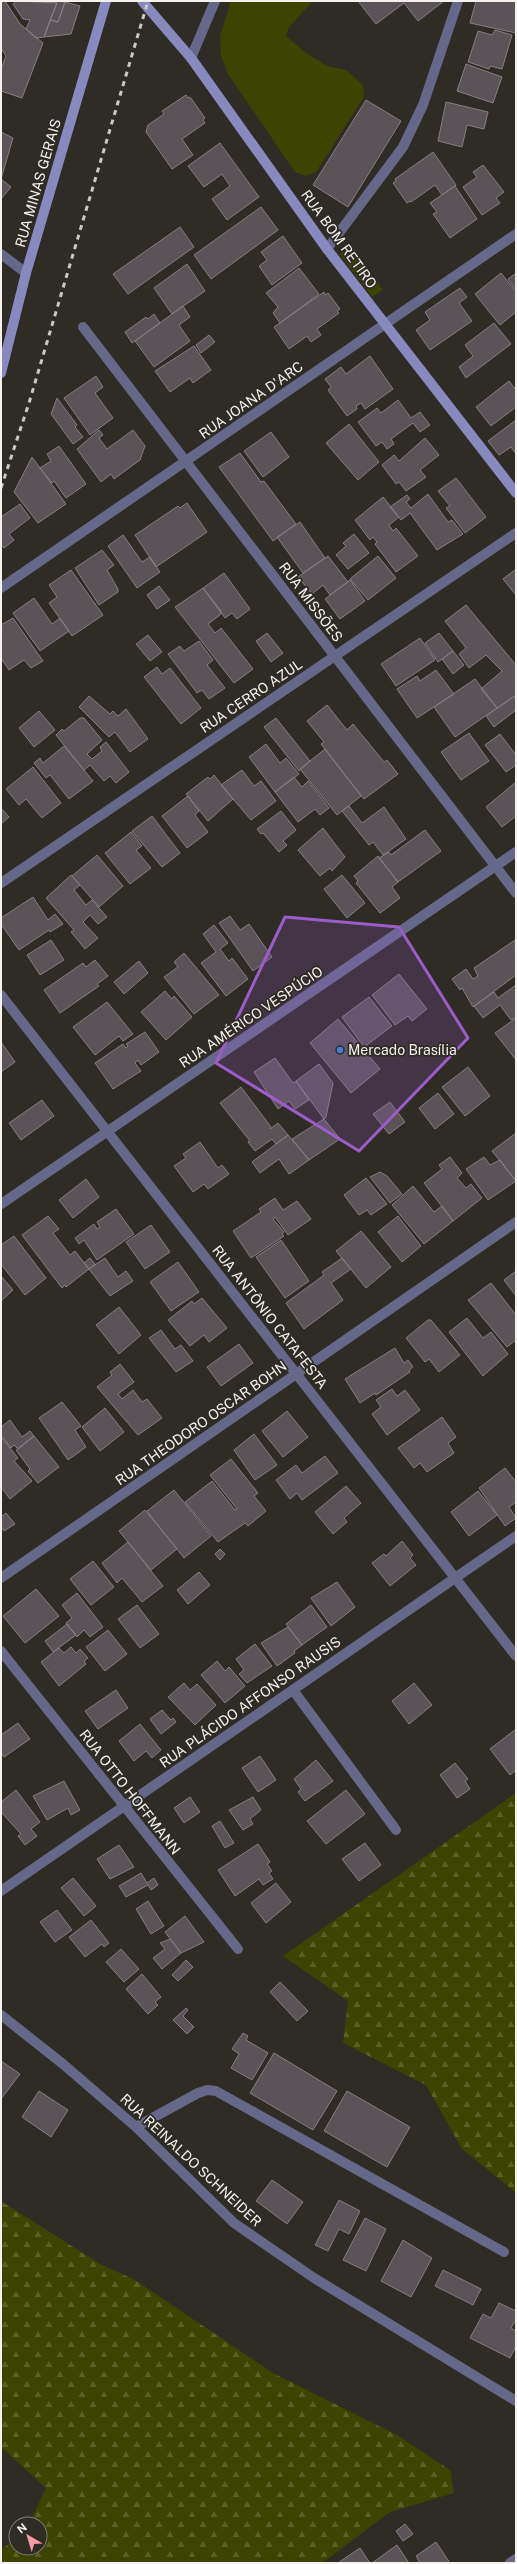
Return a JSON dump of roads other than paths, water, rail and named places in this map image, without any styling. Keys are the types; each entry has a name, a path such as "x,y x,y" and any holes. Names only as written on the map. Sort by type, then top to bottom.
{"street":[{"name":"RUA MINAS GERAIS","path":"1,373 26,273 106,1"},
{"name":"RUA BOM RETIRO","path":"142,1 191,58 327,249 384,325 516,493"},
{"path":"191,58 215,1"},
{"path":"327,249 403,147 423,105 458,1"},
{"name":"RUA JOANA D'ARC","path":"1,588 516,234"},
{"path":"1,254 26,273"},
{"name":"RUA MISSÕES","path":"83,327 516,893"},
{"name":"RUA CERRO AZUL","path":"1,883 516,533"},
{"name":"RUA AMÉRICO VESPÚCIO","path":"1,1204 516,852"},
{"name":"RUA ANTÔNIO CATAFESTA","path":"1,995 516,1656"},
{"name":"RUA THEODORO OSCAR BOHN","path":"1,1578 516,1222"},
{"name":"RUA PLÁCIDO AFFONSO RAUSIS","path":"1,1891 516,1536"},
{"name":"RUA OTTO HOFFMANN","path":"1,1652 238,1949"},
{"path":"293,1690 396,1830"},
{"name":"RUA REINALDO SCHNEIDER","path":"1,2014 63,2064 136,2127 234,2223 274,2252 516,2401"},
{"path":"136,2127 198,2093 207,2090 216,2091 504,2252"},
{"path":"510,2563 516,2559"}],"railway":[{"path":"1,488 29,403 148,1"}],"place":[{"name":"Mercado Brasília","path":"340,1050"}]}
